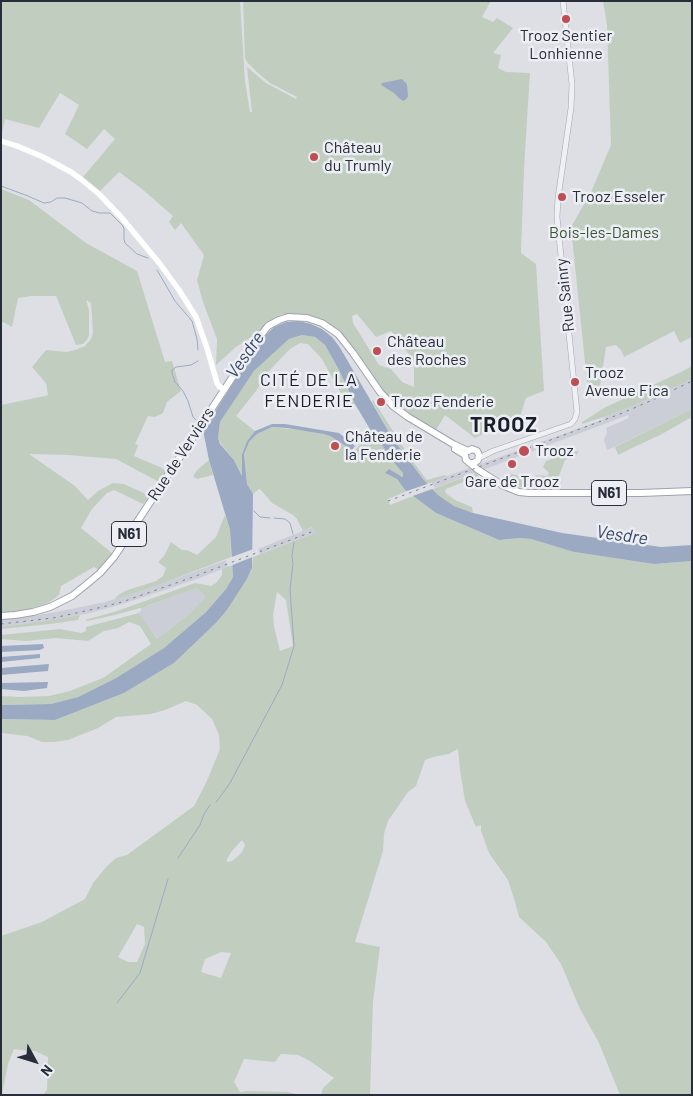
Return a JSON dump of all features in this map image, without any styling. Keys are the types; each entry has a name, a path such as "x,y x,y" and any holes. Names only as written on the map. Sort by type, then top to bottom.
{"main road":[{"path":"1,141 43,157 71,172 99,194 122,217 160,264 196,317 217,383 224,390"},
{"name":"Rue de Verviers","path":"1,616 33,612 50,606 72,596 100,573 114,557 262,332 274,322 288,317 297,317 322,323 332,331 374,390 390,408 409,423 469,452"},
{"name":"N61","path":"656,492 520,488 505,483 485,470 479,465 478,453 469,452 466,460 507,488 519,492 641,493 692,491"},
{"path":"470,463 474,463 478,459"}],"street":[{"name":"Rue Sainry","path":"478,459 571,424 576,419 577,412 557,217 571,108 572,84 564,1"},
{"name":"Rue Sainry","path":"469,452 501,450"}],"shaded area":[{"path":"692,379 692,409 607,450 604,440 607,432 606,428 629,418 628,415 435,488 431,482 604,419 604,417"},
{"path":"313,527 315,533 260,554 258,549"},
{"path":"226,560 228,567 126,603 90,613 1,627 1,619 51,613 105,602 156,586"},
{"path":"197,588 205,597 189,614 157,639 139,613 142,609"}],"green space":[{"path":"1,1 240,1 245,81 250,112 252,112 247,67 266,83 296,99 297,97 270,83 247,62 245,58 243,1 491,1 482,17 493,22 497,18 513,28 493,53 501,55 498,68 506,72 530,73 521,253 536,264 544,391 526,398 517,426 496,423 475,438 445,415 435,432 404,411 382,392 343,335 326,322 302,315 282,314 271,320 216,365 217,339 197,280 204,255 181,223 175,230 169,222 173,216 119,172 100,191 83,177 115,139 104,129 87,149 65,134 79,105 60,93 39,128 5,119 1,137","holes":["357,314 376,337 391,331 414,361 414,387 402,382 391,369 379,365 353,323 352,316"]},
{"name":"Bois-les-Dames","path":"603,1 692,1 692,337 680,343 674,331 624,357 616,345 606,347 599,393 587,382 571,227 591,192 611,145 607,25"},
{"path":"1,189 29,200 86,243 137,271 165,362 172,361 181,391 167,402 163,413 155,417 148,416 135,444 138,445 134,456 166,471 159,482 116,459 29,454 75,486 88,500 98,491 113,483 124,484 150,496 143,504 114,490 107,493 92,509 81,528 112,553 99,570 94,567 61,586 59,595 48,603 30,609 1,613 1,405 48,395 46,383 32,367 46,350 67,352 75,350 85,346 93,333 91,303 86,300 89,310 89,335 83,344 76,345 56,296 18,298 12,327 1,321"},
{"path":"302,335 315,337 325,345 355,404 349,408 322,359 308,344 300,343 290,349 268,372 236,416 255,431 247,441 242,453 243,477 234,460 218,438 220,422 254,371 289,339"},
{"path":"692,366 692,379 637,404 582,424 582,422 606,407"},
{"path":"373,400 411,459 427,480 447,476 427,484 393,439"},
{"path":"692,409 692,417 618,455 615,447"},
{"path":"272,427 309,431 330,436 354,452 361,443 374,436 404,476 402,478 385,473 397,479 407,491 388,499 390,505 413,496 436,513 499,540 531,539 574,552 654,564 692,561 692,1095 620,1095 599,1043 580,1009 561,964 546,942 519,917 508,880 489,853 481,831 481,825 476,827 465,801 458,749 449,754 425,760 416,786 408,792 388,821 384,834 383,851 355,942 380,947 373,1002 370,1095 321,1095 323,1088 334,1078 298,1055 281,1054 275,1062 244,1059 234,1082 240,1092 288,1092 299,1095 43,1095 47,1090 48,1057 35,1051 14,1049 8,1064 1,1095 1,936 42,922 85,899 93,883 116,858 127,855 194,806 220,749 219,735 212,719 197,705 186,701 151,714 116,717 98,728 68,740 54,742 42,742 27,736 1,733 1,719 55,720 124,693 174,663 216,623 227,610 247,579 252,569 253,557 315,533 312,527 303,531 293,515 272,503 261,490 259,489 253,494 247,484 244,454 249,442 257,434","holes":["277,592 286,600 293,646 280,651 273,615","242,840 245,845 242,852 232,861 227,862 232,851","137,924 144,927 145,944 137,962 128,962 118,957","221,952 231,953 221,978 201,972 205,959"]},
{"path":"579,451 575,457 565,460 559,476 552,486 519,487 503,479 512,474 523,477 547,476 549,473 543,467 546,461"},
{"path":"209,460 213,475 197,479 193,476 198,469"},
{"path":"476,473 479,476 446,489 445,492 457,501 472,507 473,513 454,506 438,495 433,489"},
{"path":"225,515 230,530 231,557 156,586 115,599 125,591 156,581 163,576 166,568 158,562 164,556 171,542 182,550 187,550 197,555 216,537"},
{"path":"232,565 233,577 226,589 206,612 164,648 116,678 78,697 51,704 1,705 1,696 49,696 70,691 103,678 151,644 140,626 129,622 118,628 104,631 88,641 56,638 26,641 1,639 1,635 60,629 81,633 86,631 86,627 139,613 157,639 189,614 205,597 197,588 142,609 85,620 117,611 195,583 211,586 222,575 222,569"},
{"path":"80,615 78,620 1,629 1,627"}],"water":[{"path":"402,79 407,84 408,97 404,101 381,85 382,83"},
{"name":"Vesdre","path":"298,321 322,329 332,337 393,439 423,479 438,495 454,506 473,513 562,533 661,547 692,545 692,561 654,564 574,552 531,539 499,540 436,513 405,490 397,479 385,473 389,469 403,476 403,473 374,436 355,404 325,345 315,337 302,335 289,339 254,371 220,422 218,438 220,444 234,460 242,476 242,454 247,441 255,431 272,424 285,424 339,433 355,446 352,450 330,436 272,427 257,434 249,442 244,454 247,484 253,494 252,568 227,610 174,663 124,693 55,720 1,719 1,705 51,704 78,697 116,678 164,648 206,612 226,589 233,577 230,530 209,460 203,430 261,340 274,327 286,322"},
{"path":"43,644 44,648 40,650 1,652 1,646"},
{"path":"40,654 40,658 1,662 1,657"},
{"path":"49,664 48,671 1,675 1,668"},
{"path":"48,682 47,688 24,691 1,689 1,683"}],"pier":[{"path":"430,483 435,488 410,497 404,492"},
{"path":"256,548 255,556 230,566 229,558"}],"waterway":[{"path":"1,186 44,203 51,202 57,198 65,198 82,203 92,211 110,213 123,226 125,243 137,254 148,258"},
{"path":"157,270 175,301 192,321 198,350"},
{"path":"197,421 193,417 183,391 175,382 172,370 176,367 191,365 198,361"},
{"path":"254,511 260,517 270,518"},
{"path":"274,518 285,519 290,523 293,534"},
{"path":"216,802 230,783 282,685 294,646 290,589 294,542"},
{"path":"178,858 200,825 210,805"},
{"path":"117,1003 140,973 168,879"}],"railway":[{"path":"388,501 620,414 692,381"},
{"path":"1,624 53,618 122,602 314,531"}],"place":[{"name":"Trooz Sentier Lonhienne","path":"566,19"},
{"name":"Château du Trumly","path":"314,157"},
{"name":"Trooz Esseler","path":"562,197"},
{"name":"Château des Roches","path":"377,351"},
{"name":"Trooz Avenue Fica","path":"575,382"},
{"name":"Trooz Fenderie","path":"381,402"},
{"name":"Château de la Fenderie","path":"335,446"},
{"name":"Trooz","path":"524,451"},
{"name":"Gare de Trooz","path":"512,464"}],"district":[{"name":"CITÉ DE LA FENDERIE","path":"309,390"},
{"name":"TROOZ","path":"504,425"}]}
